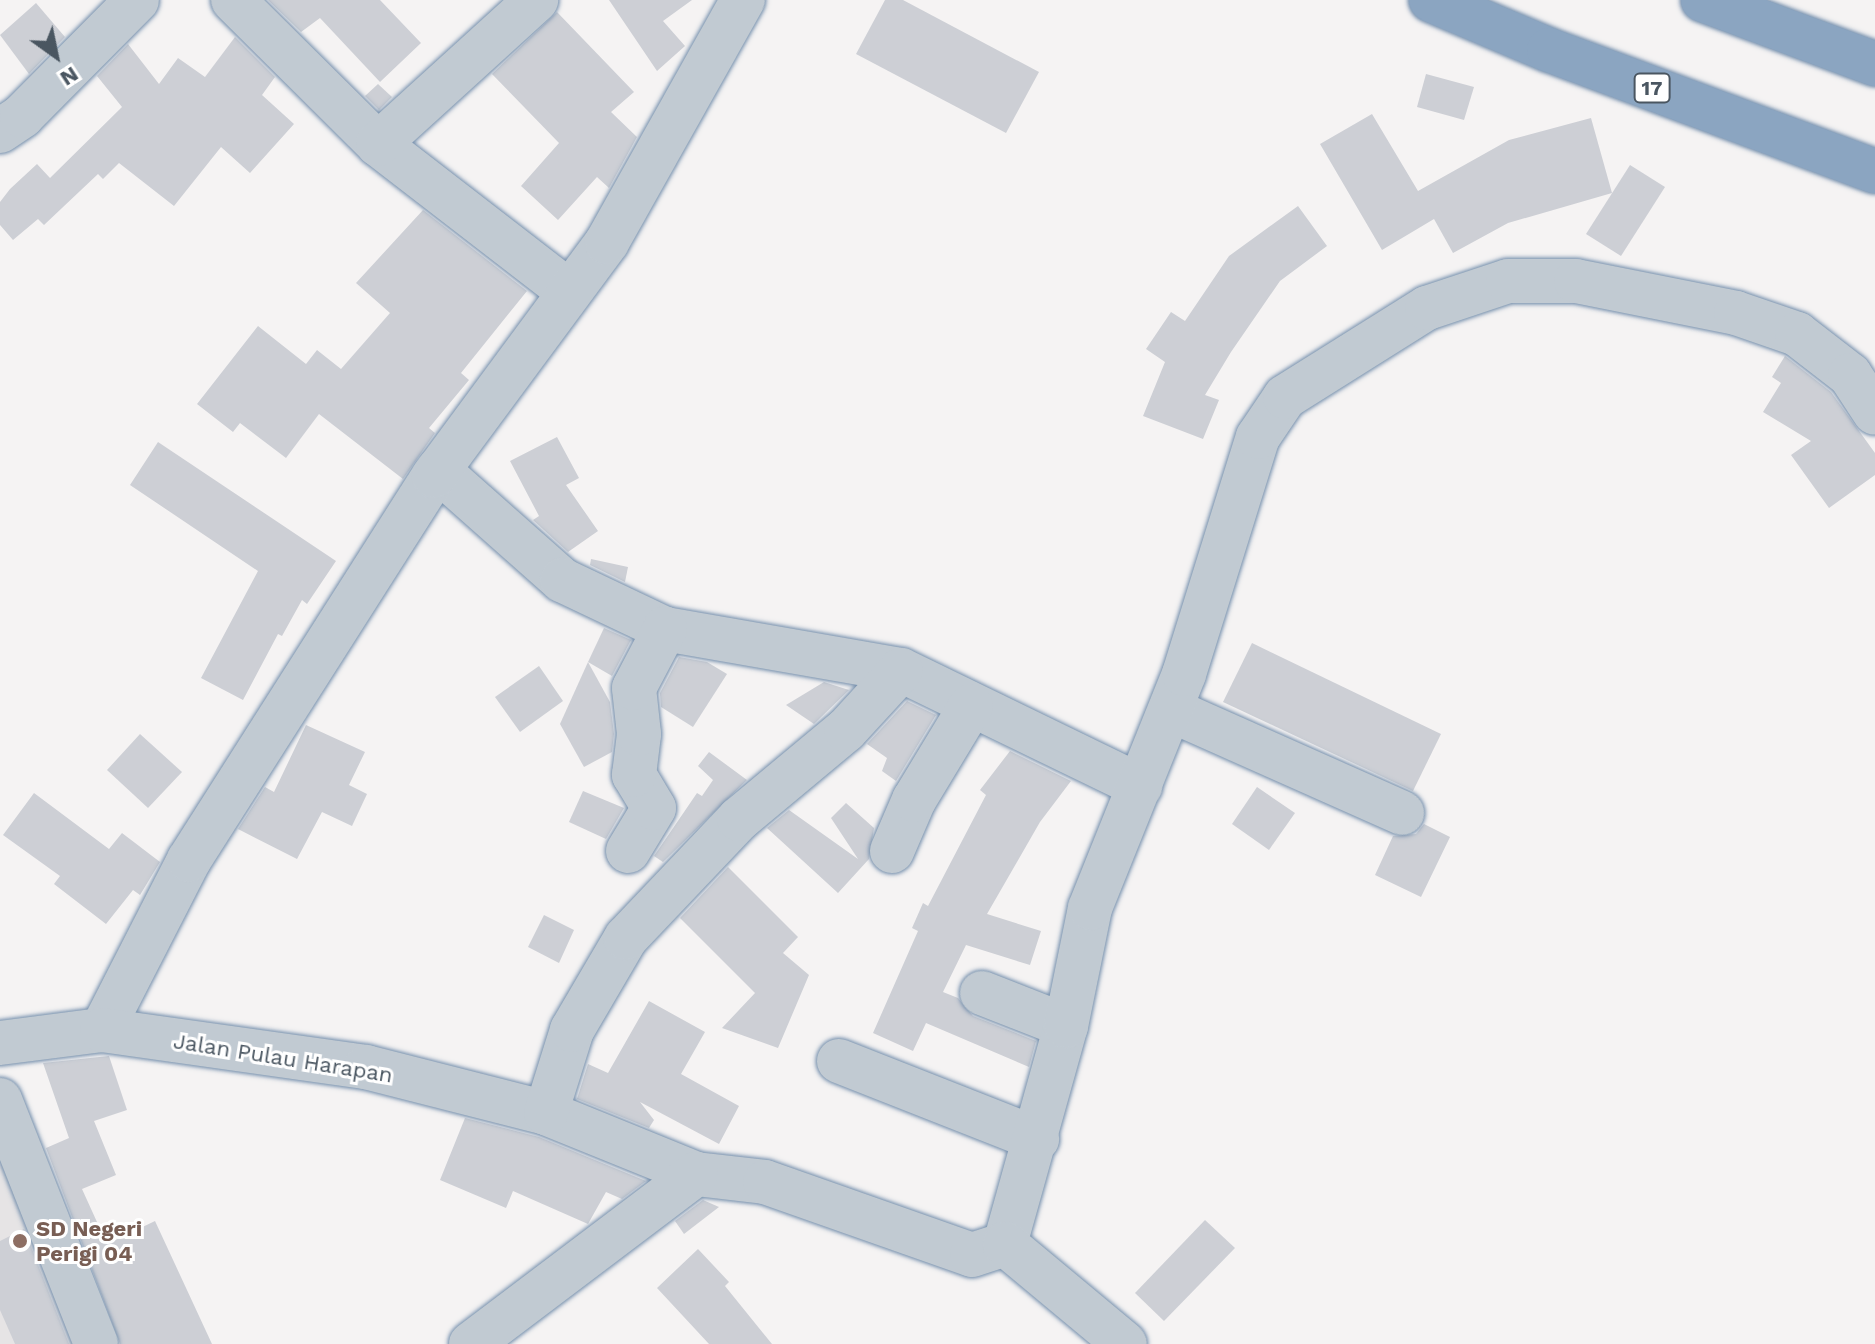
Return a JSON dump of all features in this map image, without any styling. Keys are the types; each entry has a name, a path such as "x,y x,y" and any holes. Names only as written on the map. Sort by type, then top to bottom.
{"highway":[{"name":"17","path":"1431,0 1549,50 1875,171"},
{"path":"1703,0 1875,64"}],"street":[{"path":"0,131 22,116 137,0"},
{"path":"233,0 378,144 567,290"},
{"path":"378,144 536,0"},
{"path":"102,1030 189,860 438,470 567,290 607,242 743,0"},
{"path":"1125,1344 1005,1244 1037,1139 1066,1026 1090,908 1171,710 1258,437 1285,397 1427,308 1508,281 1576,281 1736,313 1797,334 1850,375 1875,413"},
{"path":"438,470 562,580 665,629 901,670 1140,786"},
{"path":"628,851 654,808 634,775 639,734 634,688 665,629"},
{"path":"546,1113 572,1030 626,938 739,819 846,730 901,670"},
{"path":"892,851 914,800 971,706"},
{"path":"1171,710 1402,813"},
{"path":"982,993 1066,1026"},
{"name":"Jalan Pulau Harapan","path":"0,1043 102,1030 366,1067 546,1113 696,1174 765,1182 972,1255 1005,1244"},
{"path":"839,1061 1037,1139"},
{"path":"0,1100 96,1344"},
{"path":"482,1342 696,1174"}],"shaded area":[{"name":"SD Negeri Perigi 04","path":"0,1138 80,1344 0,1344"}],"building":[{"path":"268,0 380,0 421,43 380,82 320,18 301,32"},
{"path":"609,0 692,0 663,21 685,46 657,71"},
{"path":"885,0 903,0 1039,72 1006,133 856,54"},
{"path":"36,3 65,37 29,74 0,35"},
{"path":"557,12 634,92 611,112 637,137 609,188 597,177 558,220 521,186 559,143 492,74"},
{"path":"235,37 275,77 262,95 294,124 250,173 221,147 174,206 119,163 103,179 98,174 44,225 38,219 13,240 0,225 0,202 10,189 37,164 50,178 122,107 97,76 128,44 159,84 178,58 205,77"},
{"path":"1426,74 1474,87 1464,120 1417,107"},
{"path":"378,84 392,97 379,110 365,96"},
{"path":"1372,114 1418,191 1509,140 1591,118 1612,193 1508,223 1453,253 1434,219 1382,250 1320,144"},
{"path":"1630,165 1665,187 1621,256 1586,234"},
{"path":"1298,206 1327,246 1280,281 1231,352 1205,395 1219,400 1203,439 1143,416 1165,362 1146,349 1171,312 1185,321 1229,256"},
{"path":"423,210 527,291 461,373 469,380 429,428 435,433 403,479 319,414 286,458 240,423 233,432 197,404 258,326 306,364 317,350 341,369 390,313 356,283"},
{"path":"1785,356 1831,392 1875,453 1875,475 1829,508 1791,455 1811,441 1763,412 1781,383 1772,377"},
{"path":"557,437 579,478 566,485 598,531 568,552 533,520 539,516 510,461"},
{"path":"158,442 336,561 307,604 302,600 282,636 278,634 243,700 201,678 258,571 130,485"},
{"path":"591,559 628,567 625,582 590,565"},
{"path":"604,628 631,640 612,676 588,662"},
{"path":"1252,643 1441,734 1413,791 1223,702"},
{"path":"679,657 707,662 727,674 693,727 661,707 660,693"},
{"path":"588,662 610,702 614,734 612,752 584,767 560,724"},
{"path":"539,666 563,701 520,732 495,697"},
{"path":"824,682 849,690 814,724 786,705"},
{"path":"907,701 936,715 896,781 882,771 887,758 867,744"},
{"path":"306,725 365,752 349,785 367,794 352,826 322,812 297,859 238,829 265,787 274,792"},
{"path":"140,734 182,772 148,808 107,770"},
{"path":"1010,751 1071,781 1040,822 987,914 1041,931 1030,965 966,945 943,992 958,998 973,1016 1036,1041 1029,1067 926,1023 913,1051 873,1033 918,931 912,928 923,903 928,906 986,795 980,790"},
{"path":"709,752 747,780 663,862 654,856 697,793 702,796 713,780 698,766"},
{"path":"1257,787 1295,813 1269,850 1232,824"},
{"path":"583,791 624,808 606,839 569,822"},
{"path":"34,793 109,849 122,833 160,862 140,895 133,890 106,924 54,884 60,876 3,835"},
{"path":"846,803 874,828 869,859 838,893 767,828 789,810 858,859 831,818"},
{"path":"1424,824 1450,837 1421,897 1375,875 1393,836 1416,834"},
{"path":"728,867 798,937 783,953 809,975 778,1048 722,1028 755,993 680,918"},
{"path":"544,915 574,930 559,963 528,947"},
{"path":"649,1001 705,1032 681,1074 739,1106 719,1144 640,1102 654,1120 649,1128 577,1099 588,1064 608,1073"},
{"path":"109,1056 127,1110 94,1121 116,1175 82,1189 107,1244 155,1221 212,1344 120,1344 46,1148 69,1138 43,1063"},
{"path":"465,1118 539,1137 646,1181 622,1199 606,1192 588,1224 513,1191 506,1208 440,1180"},
{"path":"703,1200 719,1207 684,1234 675,1221"},
{"path":"1205,1220 1235,1248 1164,1321 1135,1293"},
{"name":"SD Negeri Perigi 04","path":"24,1229 69,1344 15,1344 0,1310 0,1241"},
{"path":"698,1249 729,1282 725,1286 772,1344 709,1344 657,1288"}],"place":[{"name":"SD Negeri Perigi 04","path":"20,1241"}]}
